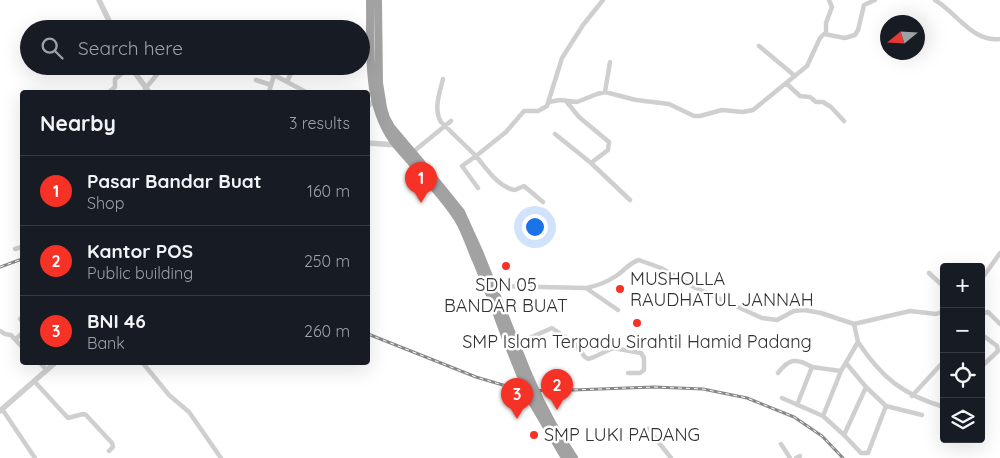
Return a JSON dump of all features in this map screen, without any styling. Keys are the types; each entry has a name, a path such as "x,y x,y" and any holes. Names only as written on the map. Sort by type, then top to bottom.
{"highway":[{"path":"370,0 374,100 387,131 396,145 432,185 458,219 516,350"},
{"path":"378,0 379,83 382,108 391,127 461,212 493,286 524,374 565,458"},
{"path":"536,400 574,458"}],"street":[{"path":"99,0 109,20"},
{"path":"478,188 462,166 506,132 524,112 540,111 545,108 549,102 562,58 583,25 603,0"},
{"path":"826,33 826,23 832,7 829,0"},
{"path":"826,33 845,38 855,35 864,5 875,0"},
{"path":"935,0 978,36 992,40 1000,39"},
{"path":"549,102 577,102 605,92 636,100 661,102 690,115 700,116 722,110 743,112 753,110 809,63 820,38 826,33"},
{"path":"759,46 795,76"},
{"path":"605,92 610,62"},
{"path":"111,90 115,87 115,79 120,75"},
{"path":"136,75 146,90"},
{"path":"148,90 160,75"},
{"path":"269,90 274,75 302,90"},
{"path":"287,82 290,75"},
{"path":"443,79 437,112 439,120 476,156 495,178 507,187 515,190 524,186 543,202"},
{"path":"256,80 271,85"},
{"path":"786,83 800,96 810,97 816,102 831,106 844,121"},
{"path":"370,104 374,100"},
{"path":"566,101 579,117 609,142 608,150 591,163"},
{"path":"413,152 451,121"},
{"path":"554,134 591,163 630,200"},
{"path":"370,143 396,145"},
{"path":"15,249 20,248"},
{"path":"985,275 1000,254"},
{"path":"493,286 586,288 616,276 628,265 640,260 762,318 777,320 794,311 804,310 821,312 854,324 910,311 936,314 940,312"},
{"path":"929,273 940,283"},
{"path":"586,288 618,310"},
{"path":"985,313 988,312 1000,324"},
{"path":"823,416 841,370 858,342 858,335 854,324"},
{"path":"516,350 552,328 574,343 584,357 594,357 613,348 641,353 644,358 644,370 640,373 628,373"},
{"path":"0,331 11,335 20,344"},
{"path":"16,339 20,335"},
{"path":"985,337 997,346 998,351 985,363"},
{"path":"858,342 892,382 912,396 940,406"},
{"path":"778,373 784,365 793,361 805,362 812,367 841,370"},
{"path":"846,363 886,406 922,415"},
{"path":"42,365 47,370"},
{"path":"35,458 1,410 53,365"},
{"path":"144,365 169,396 189,412 221,458"},
{"path":"912,396 940,365"},
{"path":"797,405 812,367"},
{"path":"34,382 68,418 83,414 86,416 112,443 113,447 108,451"},
{"path":"844,435 866,386"},
{"path":"782,398 823,416 862,453 868,453 886,406"},
{"path":"648,429 671,458"},
{"path":"781,444 790,458"}],"railway":[{"path":"0,267 20,260"},
{"path":"370,335 476,377 513,388 546,391 654,387 703,389 747,398 794,417 822,436 843,458"}],"place":[{"name":"Pasar Bandar Buat","path":"421,203"},
{"name":"SDN 05 BANDAR BUAT","path":"506,266"},
{"name":"MUSHOLLA RAUDHATUL JANNAH","path":"620,289"},
{"name":"SMP Islam Terpadu Sirahtil Hamid Padang","path":"637,323"},
{"name":"Kantor POS","path":"557,410"},
{"name":"BNI 46","path":"517,419"},
{"name":"SMP LUKI PADANG","path":"534,435"}]}
